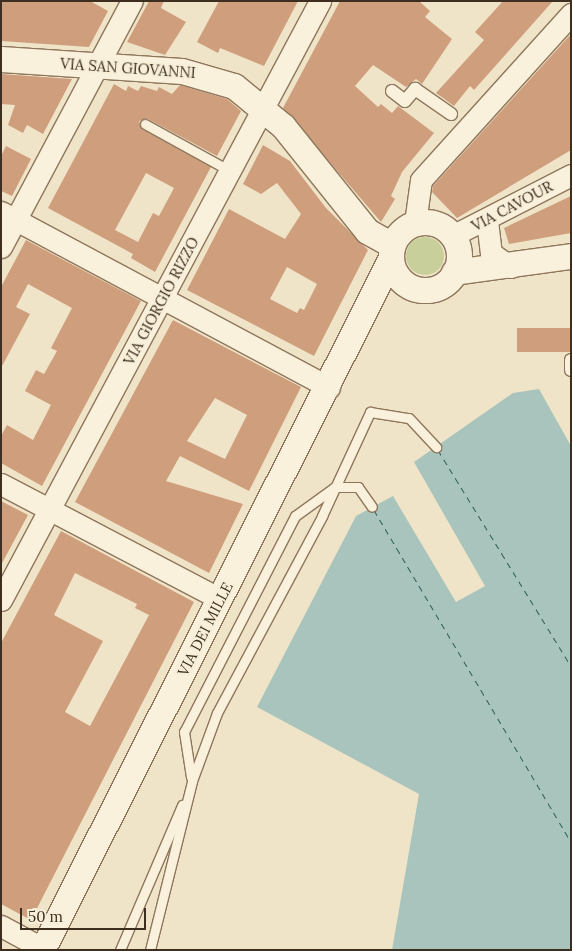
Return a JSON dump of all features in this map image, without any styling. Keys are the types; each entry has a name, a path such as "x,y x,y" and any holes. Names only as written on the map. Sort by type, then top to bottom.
{"main road":[{"name":"VIA SAN GIOVANNI","path":"1,59 200,73 234,86 264,106 367,231 392,251"},
{"path":"415,223 432,223 452,236 458,254 454,272"},
{"name":"VIA DEI MILLE","path":"42,949 329,387 401,231 415,223"},
{"path":"392,251 406,284"},
{"path":"367,307 406,284 432,289 454,272 510,267 571,256"}],"street":[{"path":"1,247 8,216 98,65 132,1"},
{"name":"VIA GIORGIO RIZZO","path":"1,600 320,1"},
{"path":"415,223 421,180 571,14"},
{"path":"392,91 406,101 415,89 451,114"},
{"name":"VIA CAVOUR","path":"452,236 487,221 571,174"},
{"path":"8,216 329,387"},
{"path":"487,221 491,253 510,267"},
{"path":"571,360 571,370"},
{"path":"1,484 220,599"},
{"path":"1,926 42,949"}],"lane":[{"path":"145,124 230,171"},
{"path":"120,950 192,781 217,713 335,487 370,412 409,418 436,447"},
{"path":"150,950 192,781 184,732 198,703 295,516 335,487 358,487 372,507"}],"green space":[{"path":"425,237 439,242 444,256 439,270 425,275 411,270 406,256 411,242"}],"water":[{"path":"539,389 571,446 571,950 392,950 419,794 257,707 356,516 393,496 456,602 485,586 414,462 513,393"}],"building":[{"path":"1,1 90,1 108,11 89,47 1,41"},
{"path":"149,1 164,1 161,8 186,22 165,55 127,42"},
{"path":"219,1 298,1 264,66 220,48 218,53 197,42"},
{"path":"340,1 419,1 430,11 425,17 452,39 422,84 416,79 406,87 373,65 355,86 378,107 381,104 392,113 398,106 434,133 402,172 391,196 395,199 381,222 283,108"},
{"path":"503,1 553,1 474,90 470,86 454,106 436,93 484,40 475,32"},
{"path":"571,34 571,150 457,218 432,192 433,186"},
{"path":"1,74 72,79 43,134 27,125 23,133 8,125 15,105 1,104"},
{"path":"114,84 126,91 128,86 138,91 141,86 157,91 159,87 172,94 180,85 227,99 241,111 217,156 148,119 139,121 142,129 211,167 155,272 131,258 133,254 48,208","holes":["146,173 174,188 159,216 153,213 138,242 115,230"]},
{"path":"263,145 290,161 326,208 368,250 314,356 187,290 229,209 285,239 301,214 277,183 261,194 243,184","holes":["287,267 317,284 304,310 300,308 297,313 270,299"]},
{"path":"6,146 31,159 12,196 1,191 1,156"},
{"path":"571,196 571,233 509,244 504,228"},
{"path":"26,240 141,301 42,486 1,463 1,436 7,425 33,440 51,405 25,391 36,370 44,374 57,351 51,348 72,308 28,284 16,307 30,314 1,368 1,287"},
{"path":"173,320 301,387 249,491 180,456 166,481 243,504 209,573 75,502","holes":["215,398 247,415 225,459 187,441"]},
{"path":"517,328 571,328 571,352 517,352"},
{"path":"1,501 28,515 1,565"},
{"path":"61,531 194,602 31,920 1,904 1,643","holes":["75,573 137,604 135,608 149,615 90,726 65,712 103,641 54,615"]}],"ferry route":[{"path":"438,450 571,666"},
{"path":"374,510 571,842"}]}
